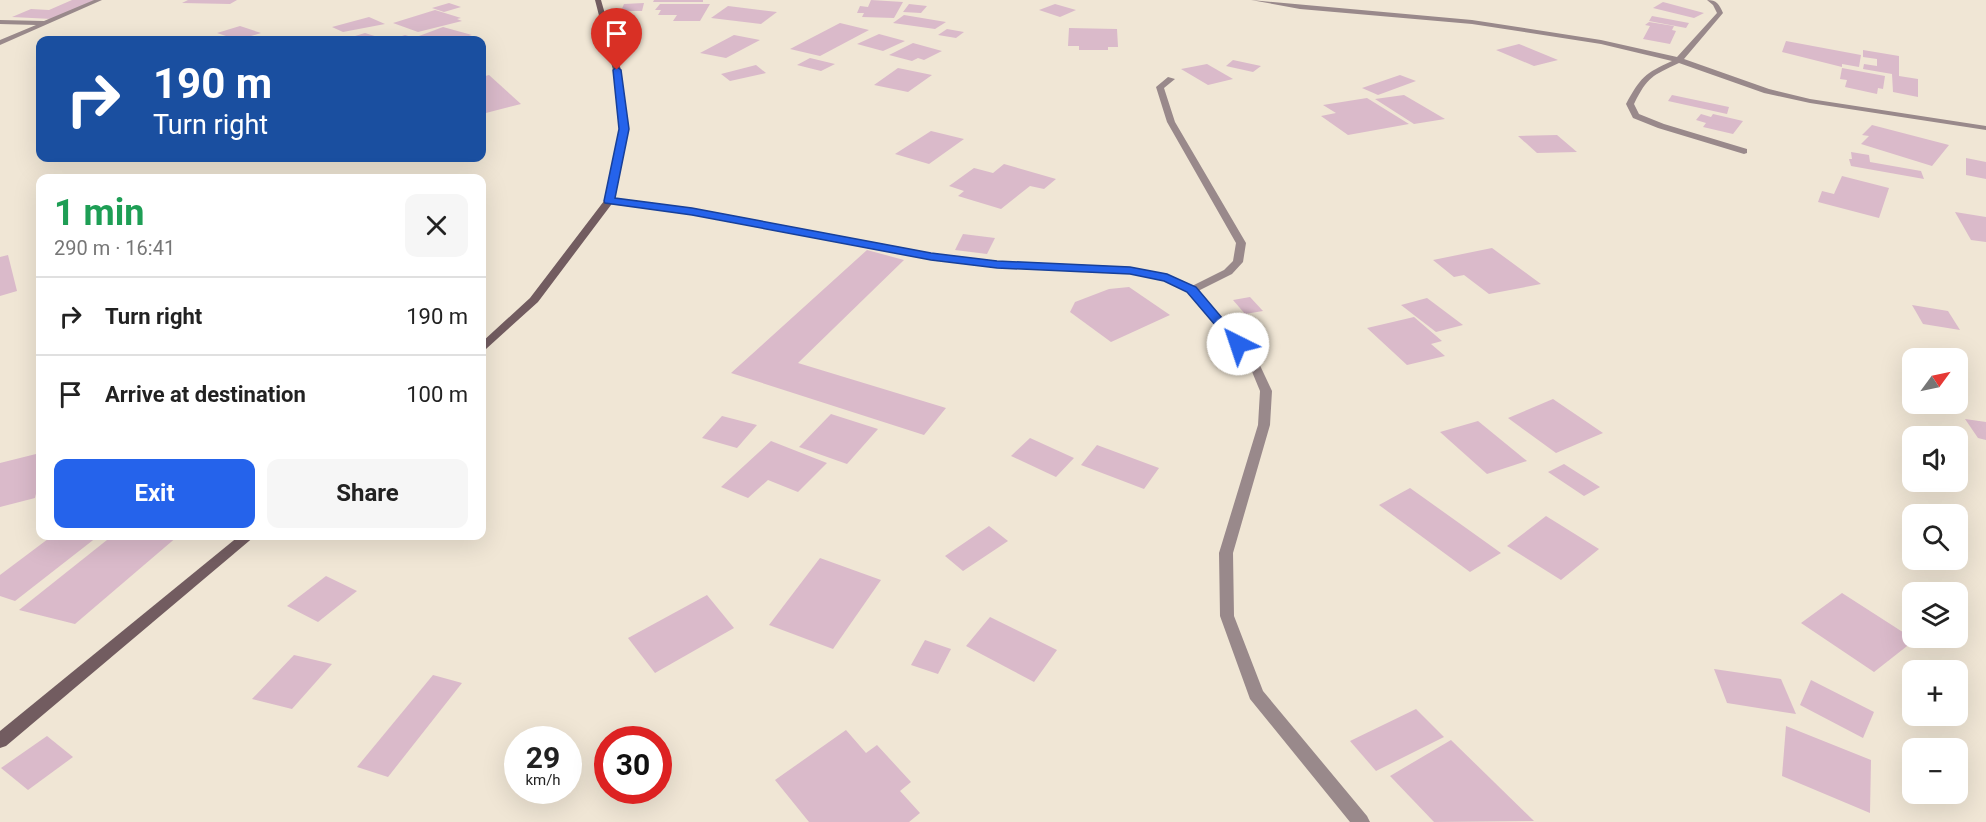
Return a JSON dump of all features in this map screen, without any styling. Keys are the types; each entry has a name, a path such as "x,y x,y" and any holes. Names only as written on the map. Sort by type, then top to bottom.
{"main road":[{"path":"486,343 534,300 609,201 624,129 617,70 598,0"},
{"path":"0,741 243,540"}],"street":[{"path":"0,44 99,0"},
{"path":"1254,0 1300,7 1472,22 1601,42 1679,60 1767,91 1810,101 1986,128"},
{"path":"1710,0 1716,4 1720,13 1679,60 1650,74 1639,87 1630,104 1636,117 1744,151"},
{"path":"0,22 47,23"},
{"path":"1170,79 1160,87 1171,122 1241,243 1238,262 1228,272 1192,290"},
{"path":"609,201 692,211 931,256 997,264 1130,270 1167,278 1192,290 1253,361 1266,391 1264,425 1226,553 1227,616 1256,694 1361,822"}],"building":[{"path":"72,0 95,0 52,19 12,17 31,9 49,10"},
{"path":"188,0 237,0 230,4 182,3"},
{"path":"654,0 703,0 703,2 653,2"},
{"path":"871,0 903,2 894,18 862,17 864,13 857,13 860,6 868,7"},
{"path":"1663,2 1704,13 1694,18 1653,8"},
{"path":"449,3 461,7 444,12 432,8"},
{"path":"644,3 642,11 621,11 624,4"},
{"path":"660,4 710,4 700,21 673,21 677,15 658,15 661,10 655,10"},
{"path":"909,4 927,6 921,13 903,12"},
{"path":"1055,4 1076,10 1060,17 1039,10"},
{"path":"728,6 777,12 761,24 711,18"},
{"path":"435,10 461,18 457,19 462,21 418,32 393,23"},
{"path":"904,15 946,22 935,29 893,23"},
{"path":"1652,16 1689,23 1686,28 1649,21"},
{"path":"369,17 385,24 343,32 332,27"},
{"path":"1649,22 1674,26 1672,30 1676,31 1670,44 1643,39 1650,26 1645,25"},
{"path":"840,23 869,30 820,56 790,49"},
{"path":"240,26 261,33 251,36 226,36 217,33"},
{"path":"443,27 472,35 469,36 419,36"},
{"path":"1069,28 1117,29 1118,47 1108,47 1108,50 1079,50 1079,46 1068,46"},
{"path":"947,29 964,32 956,38 938,35"},
{"path":"365,33 375,36 355,36"},
{"path":"879,34 905,41 883,51 857,44"},
{"path":"734,35 760,40 726,58 700,53"},
{"path":"1786,41 1861,55 1859,67 1842,64 1842,67 1782,52"},
{"path":"913,43 942,51 924,60 918,58 912,61 889,55"},
{"path":"1519,44 1558,60 1534,66 1496,50"},
{"path":"1863,50 1899,56 1899,76 1918,79 1918,97 1893,92 1892,74 1863,69 1864,64 1877,66 1877,59 1863,57"},
{"path":"810,58 835,64 821,71 797,65"},
{"path":"1233,60 1261,66 1253,72 1226,66"},
{"path":"1207,64 1233,79 1208,85 1181,69"},
{"path":"756,65 766,73 730,81 721,74"},
{"path":"898,68 932,75 908,92 874,85"},
{"path":"1842,68 1885,76 1883,89 1878,88 1877,94 1845,87 1847,80 1840,79"},
{"path":"489,75 521,104 486,113 486,76"},
{"path":"1400,75 1416,81 1378,95 1362,88"},
{"path":"1404,95 1445,119 1414,124 1375,99"},
{"path":"1672,95 1729,107 1727,114 1668,101"},
{"path":"1367,98 1409,124 1348,135 1321,116 1336,113 1323,105"},
{"path":"1701,114 1711,117 1713,114 1743,121 1733,134 1703,127 1706,123 1696,120"},
{"path":"1872,125 1949,145 1932,166 1861,144 1869,136 1862,135"},
{"path":"931,131 964,139 929,164 895,154"},
{"path":"1557,135 1577,152 1537,153 1518,136"},
{"path":"1851,152 1869,155 1870,162 1921,171 1924,179 1851,166 1849,159 1852,159"},
{"path":"1966,158 1986,162 1986,179 1966,175"},
{"path":"1004,164 1056,179 1044,189 1030,186 1001,209 958,196 964,191 949,186 974,168 993,173"},
{"path":"1842,176 1889,188 1879,218 1818,202 1822,191 1834,194"},
{"path":"1955,212 1986,217 1986,242 1971,240"},
{"path":"963,234 995,238 987,254 955,250"},
{"path":"1492,248 1541,284 1489,294 1464,275 1454,277 1433,260"},
{"path":"867,250 904,260 798,363 946,408 924,435 731,373"},
{"path":"8,255 17,291 0,296 0,257"},
{"path":"1129,287 1170,315 1111,342 1070,312 1075,302 1109,289"},
{"path":"1250,297 1263,311 1245,314 1233,300"},
{"path":"1427,298 1463,325 1436,332 1401,305"},
{"path":"1912,305 1948,311 1960,330 1923,324"},
{"path":"1414,317 1442,341 1431,344 1445,356 1407,365 1367,328"},
{"path":"1553,399 1603,433 1556,453 1508,418"},
{"path":"831,414 878,429 847,464 799,447"},
{"path":"722,416 757,425 737,448 702,438"},
{"path":"1965,419 1986,422 1986,440 1978,438"},
{"path":"1478,421 1527,461 1487,474 1440,432"},
{"path":"1030,438 1074,458 1056,477 1011,456"},
{"path":"771,441 827,463 798,492 768,480 748,498 721,487"},
{"path":"1097,445 1159,468 1144,489 1081,465"},
{"path":"36,454 35,498 0,507 0,463"},
{"path":"1564,464 1600,487 1584,496 1548,472"},
{"path":"1410,488 1501,553 1470,572 1379,505"},
{"path":"1546,516 1599,549 1561,580 1507,546"},
{"path":"989,526 1008,541 963,571 945,556"},
{"path":"47,540 93,540 15,601 0,596 0,575"},
{"path":"107,540 173,540 75,624 19,610"},
{"path":"820,558 881,580 833,649 769,625"},
{"path":"326,576 357,591 318,622 287,606"},
{"path":"1842,593 1902,632 1902,648 1905,648 1874,672 1801,623"},
{"path":"707,595 734,628 655,673 628,638"},
{"path":"990,617 1057,650 1034,682 966,646"},
{"path":"925,640 951,649 938,674 911,665"},
{"path":"294,655 332,664 292,709 252,699"},
{"path":"1714,669 1781,679 1796,714 1727,703"},
{"path":"433,675 462,683 388,777 357,767"},
{"path":"1811,680 1874,712 1863,738 1800,705"},
{"path":"1416,709 1444,737 1376,771 1350,741"},
{"path":"1786,726 1871,760 1870,813 1782,776"},
{"path":"846,730 866,753 877,745 911,782 900,791 920,813 909,822 809,822 775,780"},
{"path":"47,736 73,757 28,790 1,768"},
{"path":"1451,740 1534,821 1434,822 1390,776"}],"route":[{"path":"617,70 624,129 609,201 692,211 931,256 997,264 1130,270 1167,278 1192,290 1238,344"}]}
